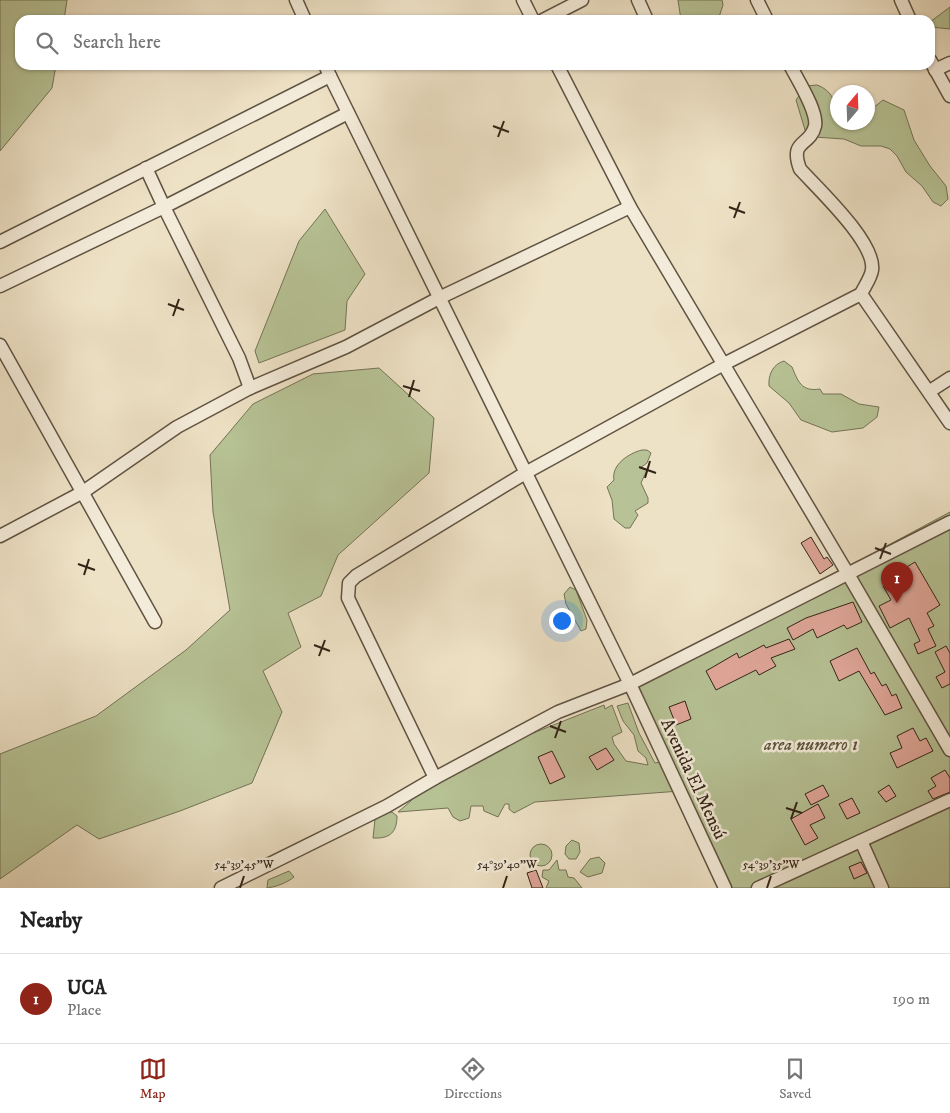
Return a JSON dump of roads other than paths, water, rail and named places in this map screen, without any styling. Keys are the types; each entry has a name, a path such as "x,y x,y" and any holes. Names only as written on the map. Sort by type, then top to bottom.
{"street":[{"path":"296,0 303,15"},
{"path":"523,0 530,15"},
{"path":"553,15 582,0"},
{"path":"638,0 645,15"},
{"path":"757,0 764,15"},
{"path":"900,0 908,15"},
{"path":"935,65 950,63"},
{"path":"935,68 949,90"},
{"path":"0,242 146,168 327,70"},
{"name":"Avenida El Mensú","path":"327,70 630,684 725,888"},
{"path":"560,70 630,207 950,750"},
{"path":"434,778 348,598 349,583 356,576 525,473 722,365 861,294 872,271 872,256 865,241 800,169 795,156 798,147 812,133 816,124 814,112 793,70"},
{"path":"0,286 164,207 348,113"},
{"path":"146,168 230,341 250,388"},
{"path":"0,536 83,492 177,427 250,388 346,347 439,298 630,207"},
{"path":"861,294 930,391 950,423"},
{"path":"0,345 155,622"},
{"path":"930,391 950,378"},
{"path":"221,888 387,806 434,778 558,712 630,684 950,522"},
{"path":"758,888 950,800"},
{"path":"861,841 882,888"}],"place":[{"name":"UCA","path":"897,603"}],"park label":[{"name":"area numero 1","path":"811,745"}]}
